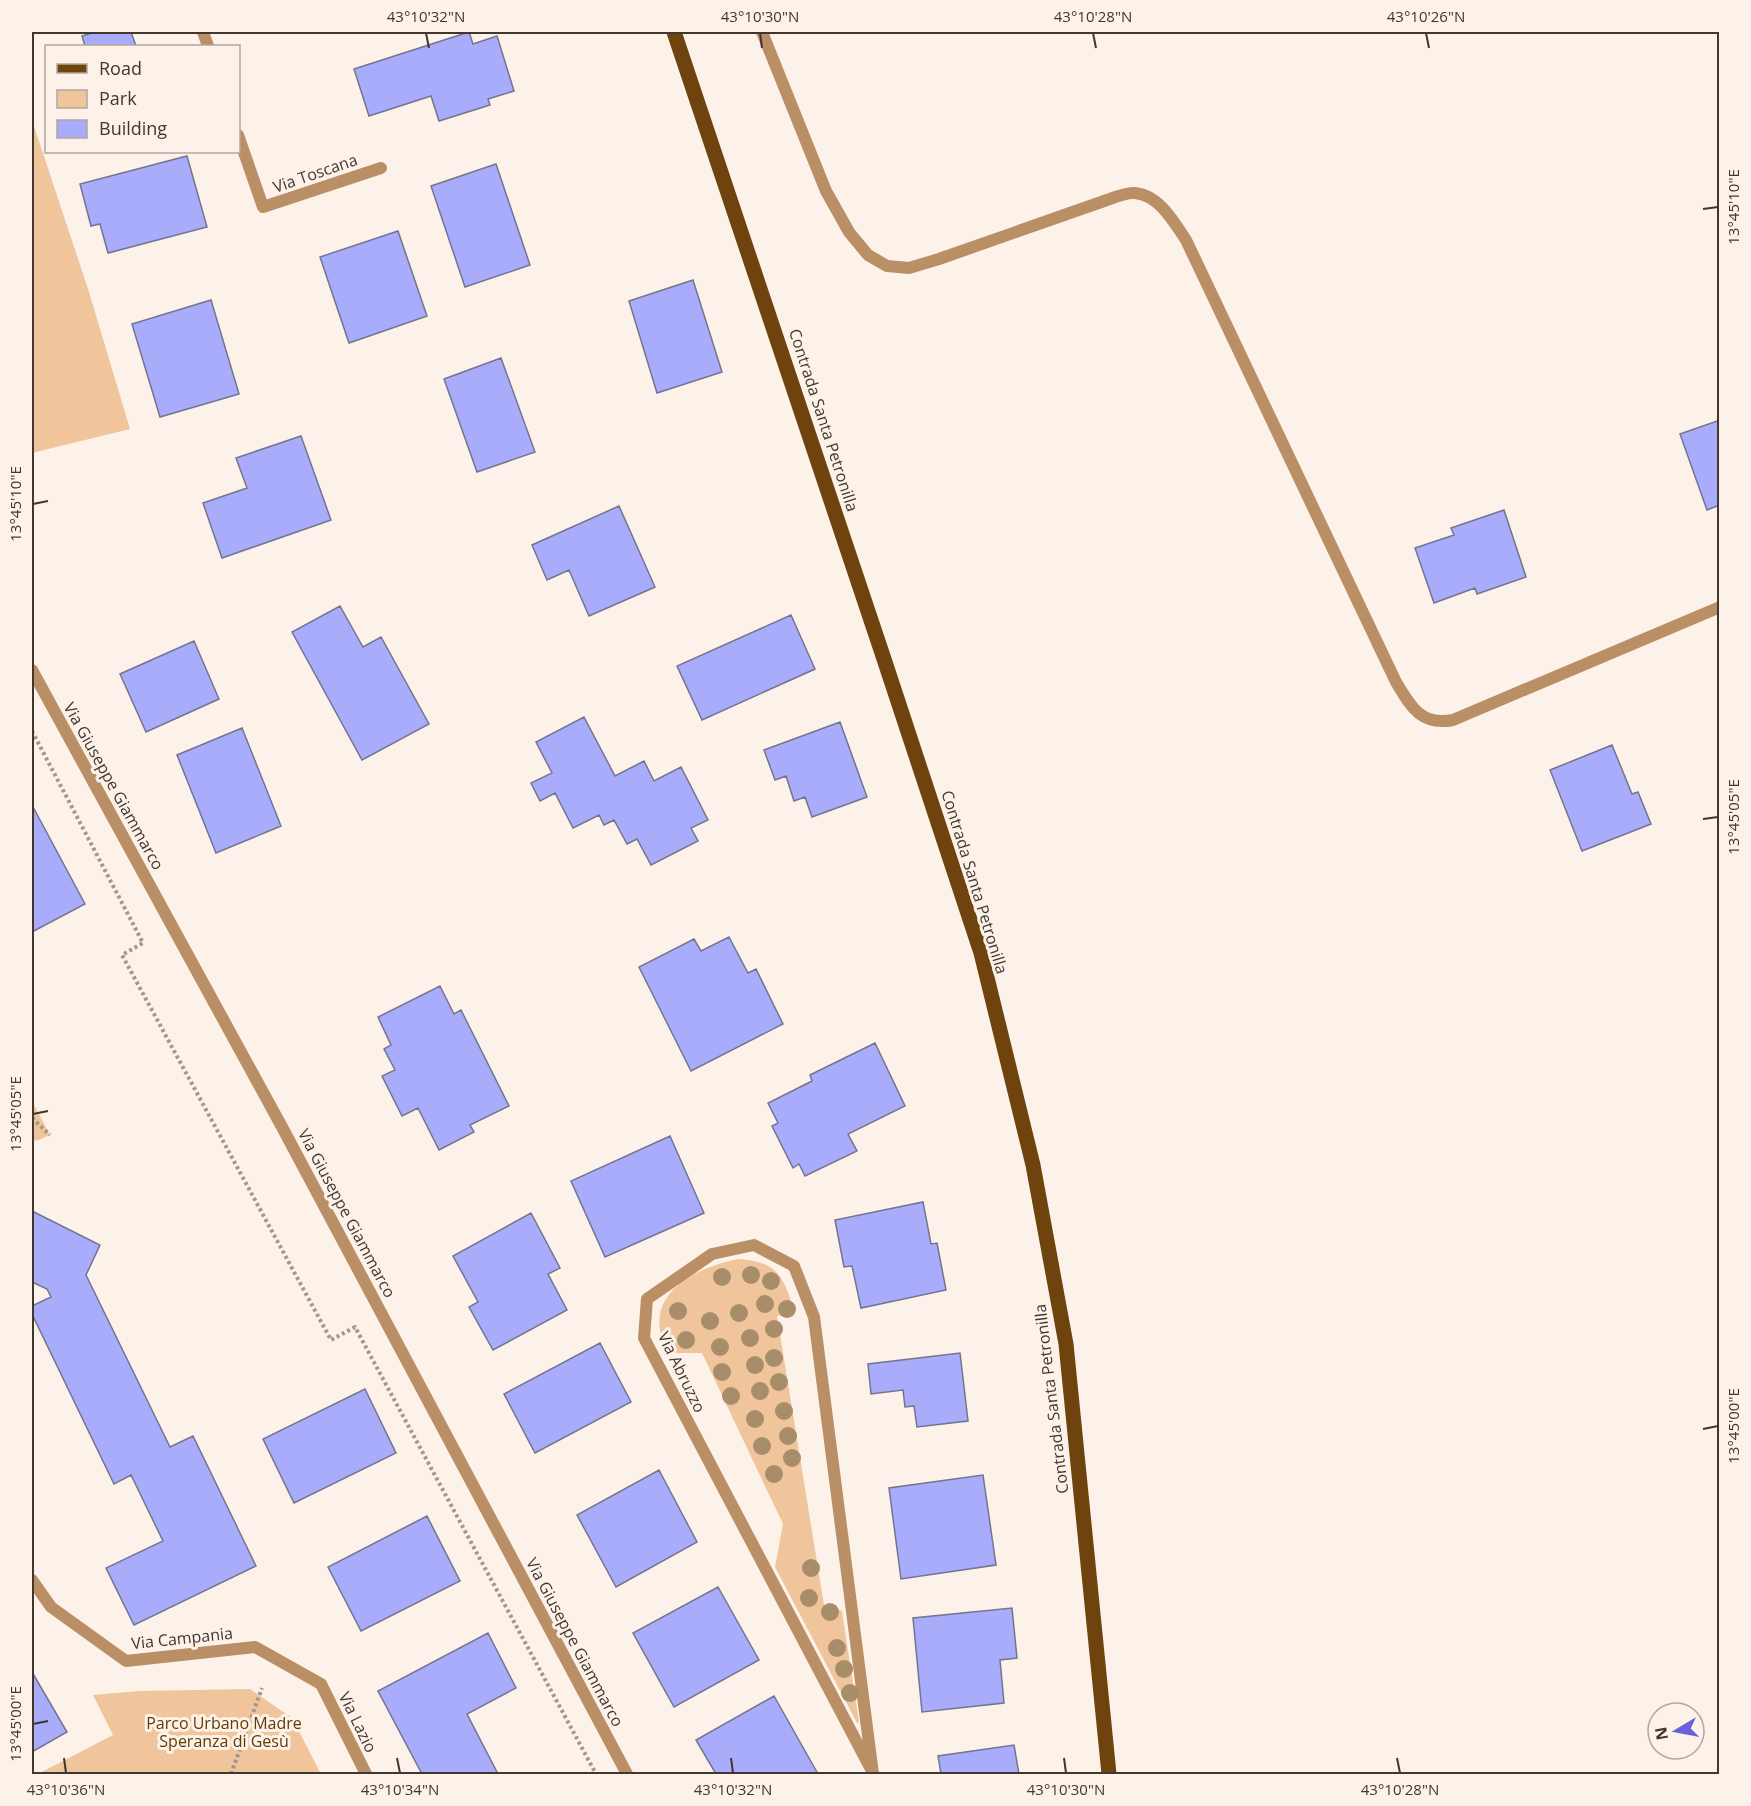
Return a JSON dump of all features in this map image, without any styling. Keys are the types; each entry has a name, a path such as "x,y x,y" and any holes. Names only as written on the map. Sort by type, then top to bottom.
{"main road":[{"name":"Contrada Santa Petronilla","path":"674,32 882,650 981,953 1032,1165 1066,1344 1109,1774"}],"street":[{"path":"762,32 826,191 855,239 868,255 887,266 909,268 939,260 1133,192 1150,197 1171,217 1186,240 1396,682 1408,702 1424,718 1439,723 1453,720 1719,607"},
{"name":"Via Toscana","path":"240,141 263,207 381,168"},
{"name":"Via Giuseppe Giammarco","path":"32,670 282,1127 627,1774"},
{"name":"Via Abruzzo","path":"754,1245 794,1266 814,1317 873,1774 644,1338 647,1299 712,1254 754,1245"},
{"name":"Via Campania","path":"32,1580 51,1607 126,1661 255,1647 321,1684"},
{"name":"Via Lazio","path":"321,1684 366,1774"}],"path":[{"path":"32,731 143,943 122,955 127,965 331,1340 355,1327 596,1774"},
{"path":"32,1118 50,1135"},
{"path":"231,1774 262,1689"}],"green space":[{"path":"32,120 89,292 130,429 32,453"},
{"path":"32,1101 50,1135 36,1141 32,1138"},
{"path":"738,1259 763,1264 778,1274 787,1290 795,1313 777,1316 824,1605 842,1611 859,1722 857,1723 775,1567 783,1524 702,1353 669,1353 661,1334 660,1317 664,1302 674,1289 687,1278 703,1270"},
{"name":"Parco Urbano Madre Speranza di Gesù","path":"250,1689 292,1718 321,1774 38,1774 113,1735 93,1695 139,1691"}],"building":[{"path":"95,32 131,32 136,45 85,45 82,36"},
{"path":"469,32 473,44 497,36 514,91 488,99 490,105 439,121 431,96 369,116 354,69"},
{"path":"187,156 207,227 108,253 100,224 91,226 80,184"},
{"path":"496,164 530,265 465,287 431,186"},
{"path":"398,231 427,316 349,343 320,257"},
{"path":"693,280 722,372 657,393 629,301"},
{"path":"211,300 239,394 160,417 132,324"},
{"path":"501,358 535,452 477,472 444,379"},
{"path":"1720,420 1720,505 1707,510 1680,434"},
{"path":"301,436 331,520 222,558 203,503 247,488 236,458"},
{"path":"619,506 655,587 589,616 569,570 547,580 532,545"},
{"path":"1504,510 1526,577 1477,594 1475,588 1434,603 1415,548 1454,535 1451,528"},
{"path":"340,606 363,647 381,637 429,724 362,760 292,632"},
{"path":"791,615 815,669 702,720 677,666"},
{"path":"194,641 219,699 146,732 120,674"},
{"path":"584,717 615,776 644,761 654,781 681,767 708,820 691,828 698,841 651,865 637,839 627,844 614,820 604,825 599,815 573,828 555,793 540,801 531,783 552,773 536,742"},
{"path":"840,722 867,797 812,817 805,797 794,801 786,776 775,780 764,750"},
{"path":"242,728 281,826 216,853 177,755"},
{"path":"1612,745 1632,794 1638,792 1651,824 1582,851 1550,770"},
{"path":"32,805 85,904 32,932"},
{"path":"729,937 748,973 756,969 783,1024 691,1071 639,967 694,939 701,951"},
{"path":"440,986 454,1014 461,1010 509,1106 470,1125 474,1132 439,1150 418,1108 402,1116 382,1076 395,1070 384,1049 391,1045 378,1017"},
{"path":"875,1043 905,1106 848,1134 857,1151 805,1176 799,1164 793,1168 772,1126 778,1123 768,1103 812,1081 810,1075"},
{"path":"670,1136 704,1213 605,1257 571,1181"},
{"path":"923,1202 931,1244 937,1243 946,1290 861,1308 852,1266 844,1267 835,1220"},
{"path":"32,1211 100,1245 86,1275 170,1447 193,1436 256,1566 134,1625 106,1568 163,1541 131,1475 114,1484 32,1314 32,1306 51,1297 47,1289 32,1282"},
{"path":"531,1213 560,1268 548,1274 567,1310 493,1350 469,1307 478,1302 453,1256"},
{"path":"600,1343 631,1402 535,1453 504,1394"},
{"path":"960,1353 968,1421 917,1427 914,1406 905,1407 903,1390 871,1394 868,1364"},
{"path":"365,1389 396,1453 294,1503 263,1439"},
{"path":"659,1470 697,1542 616,1587 577,1515"},
{"path":"983,1475 996,1565 901,1579 889,1488"},
{"path":"427,1516 460,1581 361,1631 328,1567"},
{"path":"718,1587 759,1660 674,1707 633,1633"},
{"path":"1012,1608 1017,1658 1000,1660 1004,1703 922,1712 913,1618"},
{"path":"488,1633 516,1688 467,1714 498,1774 422,1774 378,1691"},
{"path":"32,1672 67,1732 32,1752"},
{"path":"774,1696 818,1774 716,1774 696,1740"},
{"path":"1014,1745 1019,1774 941,1774 938,1756"}]}
